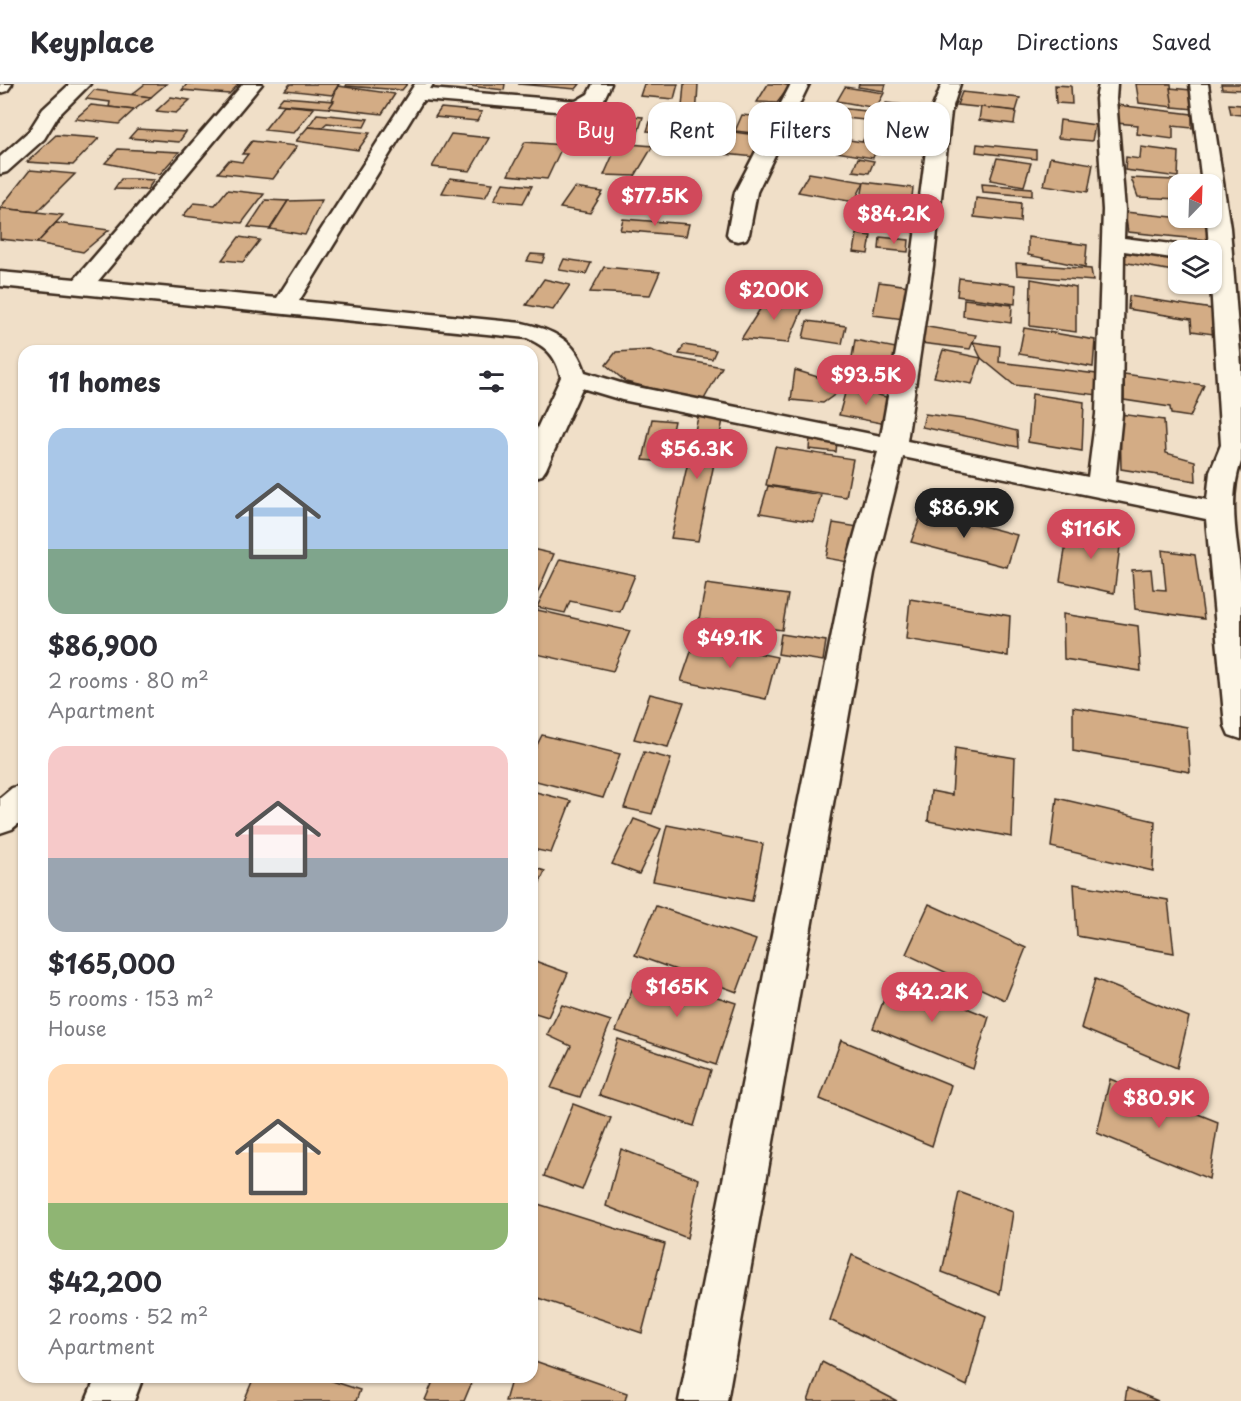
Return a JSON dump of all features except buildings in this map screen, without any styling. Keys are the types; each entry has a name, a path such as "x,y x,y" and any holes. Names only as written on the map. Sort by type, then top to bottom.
{"street":[{"path":"0,168 37,135 50,113 81,84"},
{"path":"80,288 253,84"},
{"path":"284,306 421,89 580,107 596,97 602,84"},
{"path":"738,234 746,192 800,84"},
{"path":"703,1401 859,573 873,513 893,446 922,266 941,112 951,84"},
{"path":"1101,488 1110,414 1114,243 1114,210 1106,99 1108,84"},
{"path":"1199,84 1219,228 1218,240"},
{"path":"1114,243 1168,250"},
{"path":"0,279 470,324 535,333 548,338 567,356 574,377 538,456"},
{"path":"1220,294 1238,443 1224,472 1219,512 1241,726"},
{"path":"574,377 622,392 1219,512"},
{"path":"0,819 18,803"},
{"path":"110,1401 118,1383"}]}
